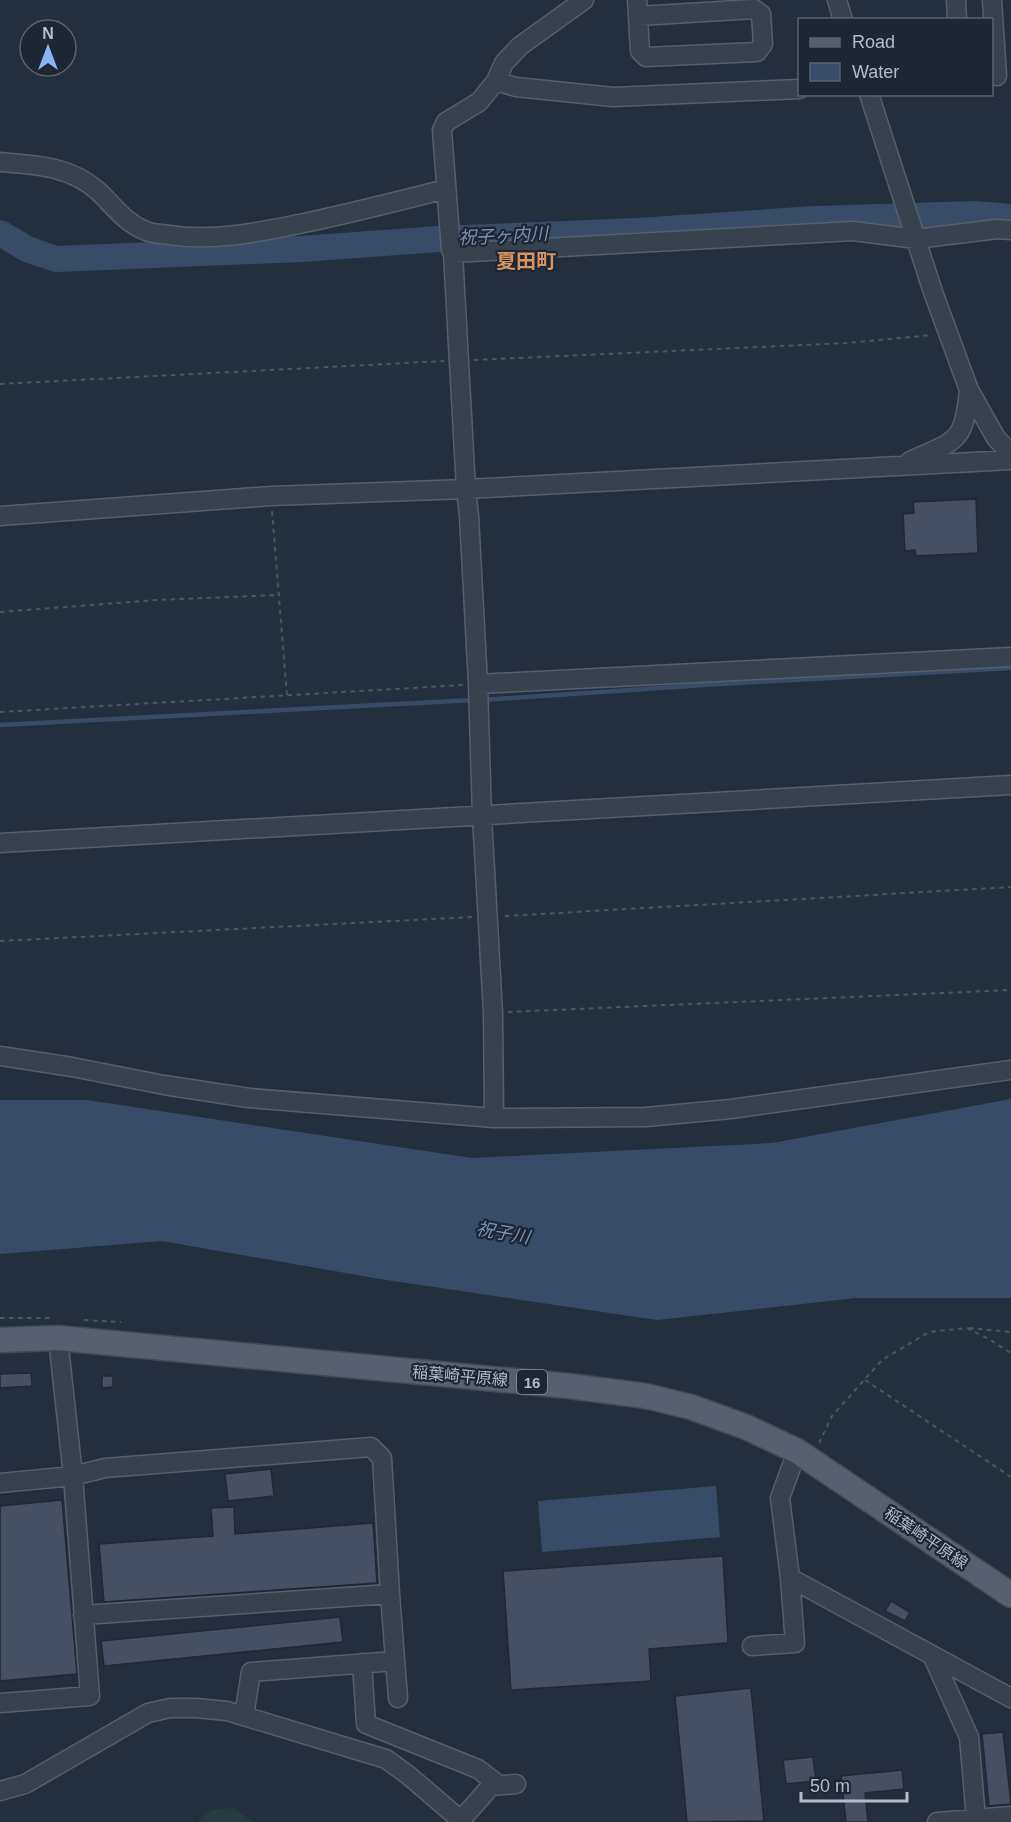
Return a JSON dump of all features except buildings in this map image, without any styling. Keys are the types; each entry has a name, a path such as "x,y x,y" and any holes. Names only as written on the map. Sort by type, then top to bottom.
{"main road":[{"name":"稲葉崎平原線","path":"0,1340 58,1338 569,1386 646,1396 691,1407 746,1427 804,1455 1011,1595"}],"street":[{"path":"494,1118 493,1013 469,516 451,230 442,130 446,122 479,102 496,81 504,63 520,46 584,0"},
{"path":"837,0 842,18"},
{"path":"992,0 1000,76"},
{"path":"638,8 754,9 761,14 763,44 757,52 646,57 640,51 638,8"},
{"path":"496,81 516,87 613,97 798,89"},
{"path":"870,96 947,334 969,390 996,438 1011,454"},
{"path":"0,162 39,165 78,175 97,190 126,220 147,232 187,238 258,232 446,189"},
{"path":"452,251 853,231 916,236 997,229 1011,230"},
{"path":"903,465 953,441 966,421 969,390"},
{"path":"0,516 271,496 466,489 1011,460"},
{"path":"478,687 1011,657"},
{"path":"0,843 1011,785"},
{"path":"0,1056 249,1098 494,1118 646,1117 731,1109 1011,1070"},
{"path":"0,1703 90,1696 74,1476 58,1338"},
{"path":"0,1483 74,1476 105,1468 371,1448 382,1458 398,1698"},
{"path":"752,1646 795,1643 780,1498 804,1455"},
{"path":"790,1578 1011,1698"},
{"path":"83,1615 390,1594"},
{"path":"932,1655 969,1737 983,1820"},
{"path":"244,1716 251,1672 395,1661"},
{"path":"0,1791 25,1784 148,1713 170,1708 227,1711 386,1759 462,1821 491,1786 508,1784 478,1769 366,1724 362,1664"},
{"path":"937,1822 1011,1816"}],"path":[{"path":"0,384 848,343 947,334"},
{"path":"271,496 287,696"},
{"path":"0,612 156,600 278,595"},
{"path":"0,712 478,687"},
{"path":"0,941 488,917 1011,887"},
{"path":"493,1013 1011,990"},
{"path":"804,1455 832,1416 882,1360 929,1332 967,1328 1011,1332"},
{"path":"967,1328 1011,1353"},
{"path":"865,1380 1011,1478"}],"green space":[{"path":"233,1808 253,1822 197,1822 212,1810"}],"water":[{"name":"祝子川","path":"1011,1099 1011,1298 856,1298 657,1320 380,1279 162,1241 0,1254 0,1100 87,1100 472,1158 772,1143"},
{"path":"716,1486 720,1537 542,1552 538,1501"}],"waterway":[{"name":"祝子ヶ内川","path":"0,233 27,249 56,259 301,249 439,239 638,231 815,219 975,214 1011,217"},
{"path":"482,700 1011,668"},
{"path":"0,725 474,700"}],"district":[{"name":"夏田町","path":"526,261"}]}
